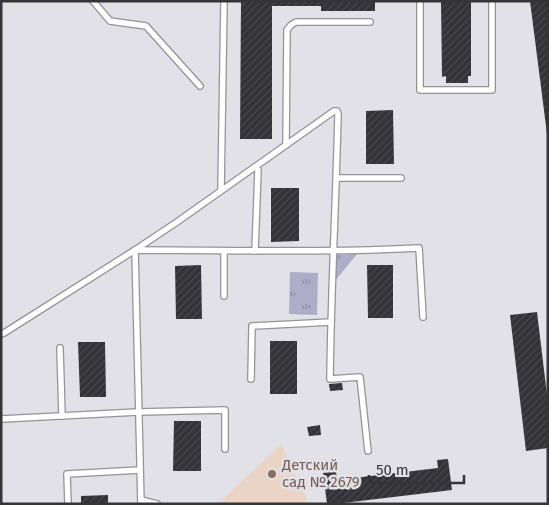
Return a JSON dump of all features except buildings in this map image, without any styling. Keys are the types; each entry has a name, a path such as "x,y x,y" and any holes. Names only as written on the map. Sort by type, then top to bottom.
{"lane":[{"path":"93,1 110,21 146,26 200,86"},
{"path":"221,190 224,1"},
{"path":"420,1 420,90 492,90 492,1"},
{"path":"286,145 287,30 296,22 370,22"},
{"path":"1,334 177,222 334,110 338,114 330,379 360,377 368,451"},
{"path":"255,167 258,170 256,251"},
{"path":"337,178 401,178"},
{"path":"135,250 334,252 419,248 423,317"},
{"path":"135,250 141,502 156,504"},
{"path":"224,251 224,296"},
{"path":"251,379 252,326 331,322"},
{"path":"60,348 62,416"},
{"path":"1,419 225,410 225,449"},
{"path":"68,504 68,474 140,470"}],"shaded area":[{"name":"Детский сад № 2679","path":"281,444 309,504 218,504"}],"green space":[{"path":"357,254 335,281 337,255"},
{"path":"290,272 318,273 317,315 289,314"}],"place":[{"name":"Детский сад № 2679","path":"272,474"}]}
